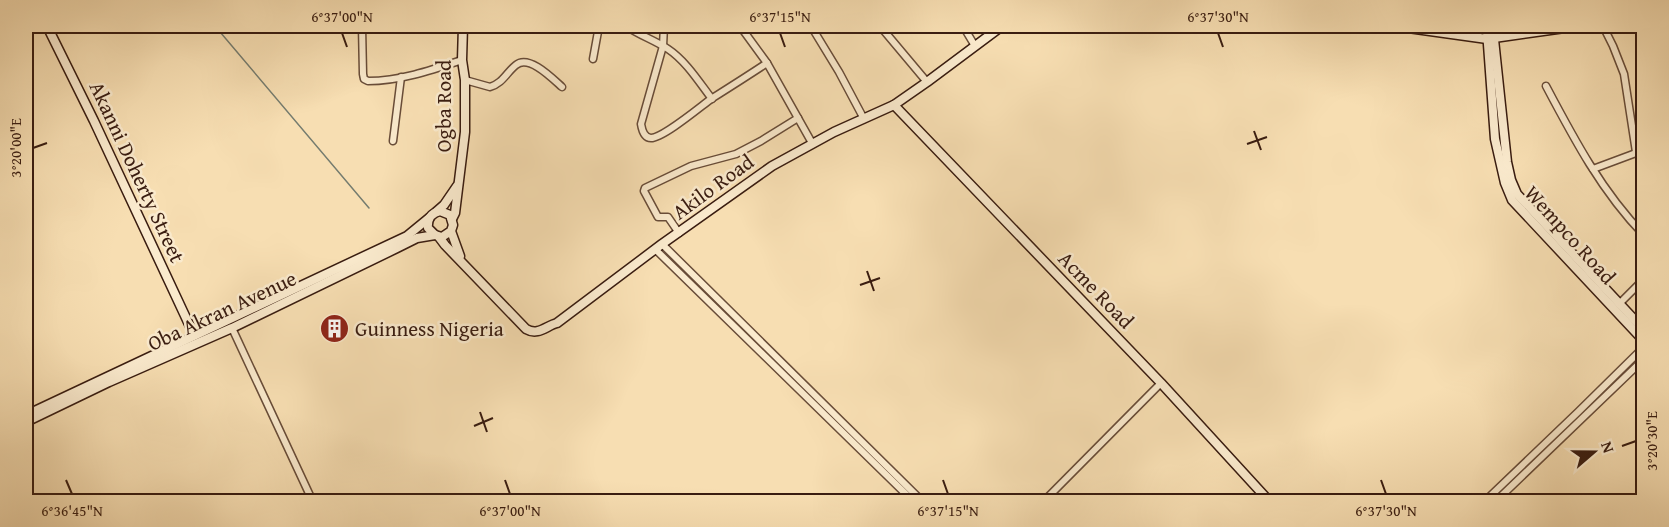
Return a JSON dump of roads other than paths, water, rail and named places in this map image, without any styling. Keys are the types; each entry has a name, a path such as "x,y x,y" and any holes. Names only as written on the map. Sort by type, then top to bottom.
{"street":[{"name":"Akanni Doherty Street","path":"47,26 194,335"},
{"path":"362,26 363,74 364,78 372,81 401,77 462,60"},
{"name":"Ogba Road","path":"452,219 462,168 465,132 463,26"},
{"path":"593,59 599,26"},
{"path":"626,26 663,46 676,56 712,99"},
{"path":"664,26 663,46 641,124 645,136 653,138 663,133 767,63"},
{"path":"740,26 767,63 812,144"},
{"path":"811,26 864,119"},
{"path":"880,26 927,82"},
{"name":"Akilo Road","path":"437,236 526,329 535,333 557,323 772,166 834,132 894,105 1002,26"},
{"path":"1394,26 1490,35 1579,26"},
{"path":"1437,26 1490,35 1529,26"},
{"path":"1603,26 1624,74 1636,152"},
{"path":"965,27 975,46"},
{"name":"Wempco Road","path":"1490,35 1510,180 1517,194 1644,330"},
{"name":"Wempco Road","path":"1490,35 1495,139 1505,183 1512,200 1644,341"},
{"path":"465,80 494,86 503,80 517,64 523,62 532,64 548,74 562,87"},
{"path":"393,141 401,77"},
{"path":"1546,86 1584,155 1610,196 1644,236"},
{"name":"Acme Road","path":"894,105 1161,383 1270,501"},
{"path":"679,233 668,217 660,218 656,215 644,191 645,188 692,166 736,154 798,118"},
{"path":"1593,169 1644,150"},
{"name":"Ogba Road","path":"433,215 444,205 458,186"},
{"path":"447,213 452,219 451,231 446,236 437,236 428,228 433,215 447,213"},
{"name":"Oba Akran Avenue","path":"26,415 407,236 433,215"},
{"name":"Akilo Road","path":"451,231 464,264"},
{"name":"Oba Akran Avenue","path":"26,422 109,382 232,328 417,238 437,236"},
{"path":"659,247 914,499 923,501"},
{"path":"1619,304 1644,279"},
{"path":"232,328 313,501"},
{"path":"1484,501 1644,347"},
{"path":"1495,501 1644,359"},
{"path":"1043,501 1161,383"}],"waterway":[{"path":"215,26 369,208"}],"place":[{"name":"Guinness Nigeria","path":"334,329"}]}
